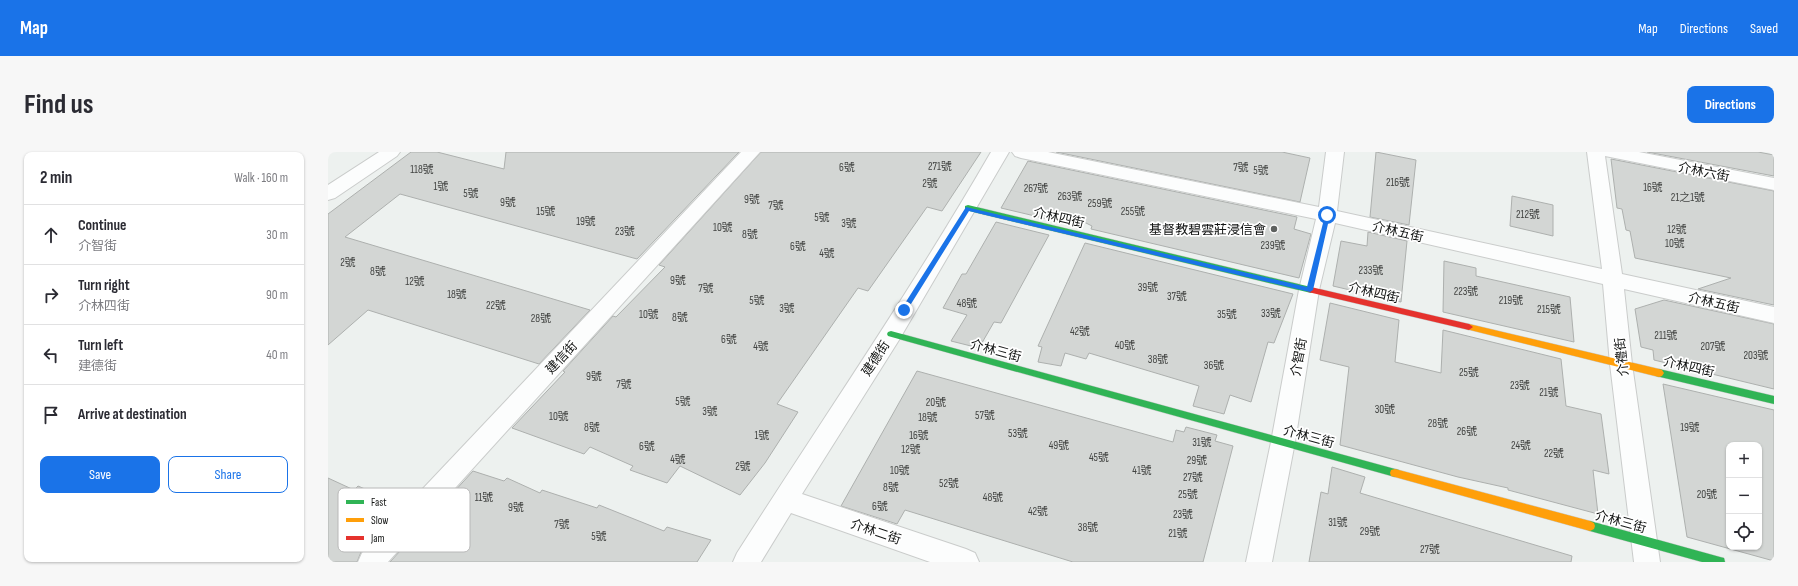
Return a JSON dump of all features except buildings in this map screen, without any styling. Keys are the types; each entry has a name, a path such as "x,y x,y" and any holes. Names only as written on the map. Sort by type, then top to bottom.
{"street":[{"path":"328,194 391,152"},
{"name":"建信街","path":"440,488 751,152"},
{"name":"建德街","path":"746,562 838,415 891,334 904,310 968,208 1000,152"},
{"name":"介林五街","path":"1021,152 1327,215 1774,315"},
{"name":"介禮街","path":"1596,152 1613,279 1621,364 1646,552"},
{"name":"介林六街","path":"1610,152 1774,184"},
{"name":"介智街","path":"1259,562 1310,290 1327,215 1331,153"},
{"name":"介林四街","path":"968,208 1774,400"},
{"name":"介林三街","path":"891,334 1282,442 1646,552 1720,562"},
{"name":"介林二街","path":"786,500 966,562"},
{"name":"建信街","path":"371,562 380,552"}],"traffic: fast":[{"path":"968,208 1311,290"},
{"path":"891,334 1395,473"},
{"path":"1659,373 1774,400"},
{"path":"1590,526 1720,562"}],"traffic: slow":[{"path":"1469,327 1659,373"},
{"path":"1395,473 1590,526"}],"traffic: jam":[{"path":"1311,290 1469,327"}],"place":[{"name":"基督教碧雲莊浸信會","path":"1274,229"}],"route":[{"path":"904,310 968,208 1310,290 1327,215"}]}
